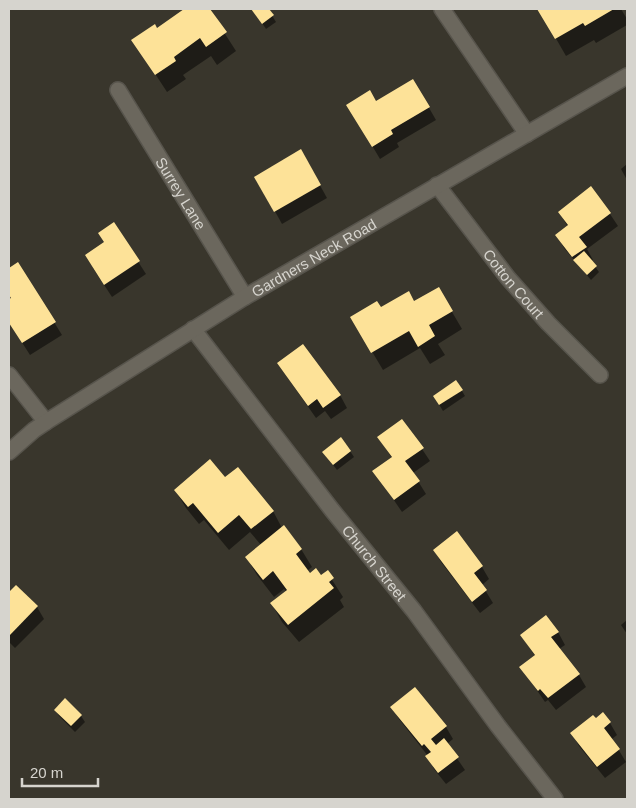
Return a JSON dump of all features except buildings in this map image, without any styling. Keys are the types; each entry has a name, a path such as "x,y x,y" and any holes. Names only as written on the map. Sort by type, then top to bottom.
{"street":[{"path":"442,9 527,134"},
{"name":"Gardners Neck Road","path":"9,452 46,422 245,297 627,76"},
{"name":"Surrey Lane","path":"118,90 245,297"},
{"name":"Cotton Court","path":"437,185 508,278 548,323 600,375"},
{"name":"Church Street","path":"193,329 332,510 414,611 498,726 555,799"},
{"path":"9,375 46,422"}]}
